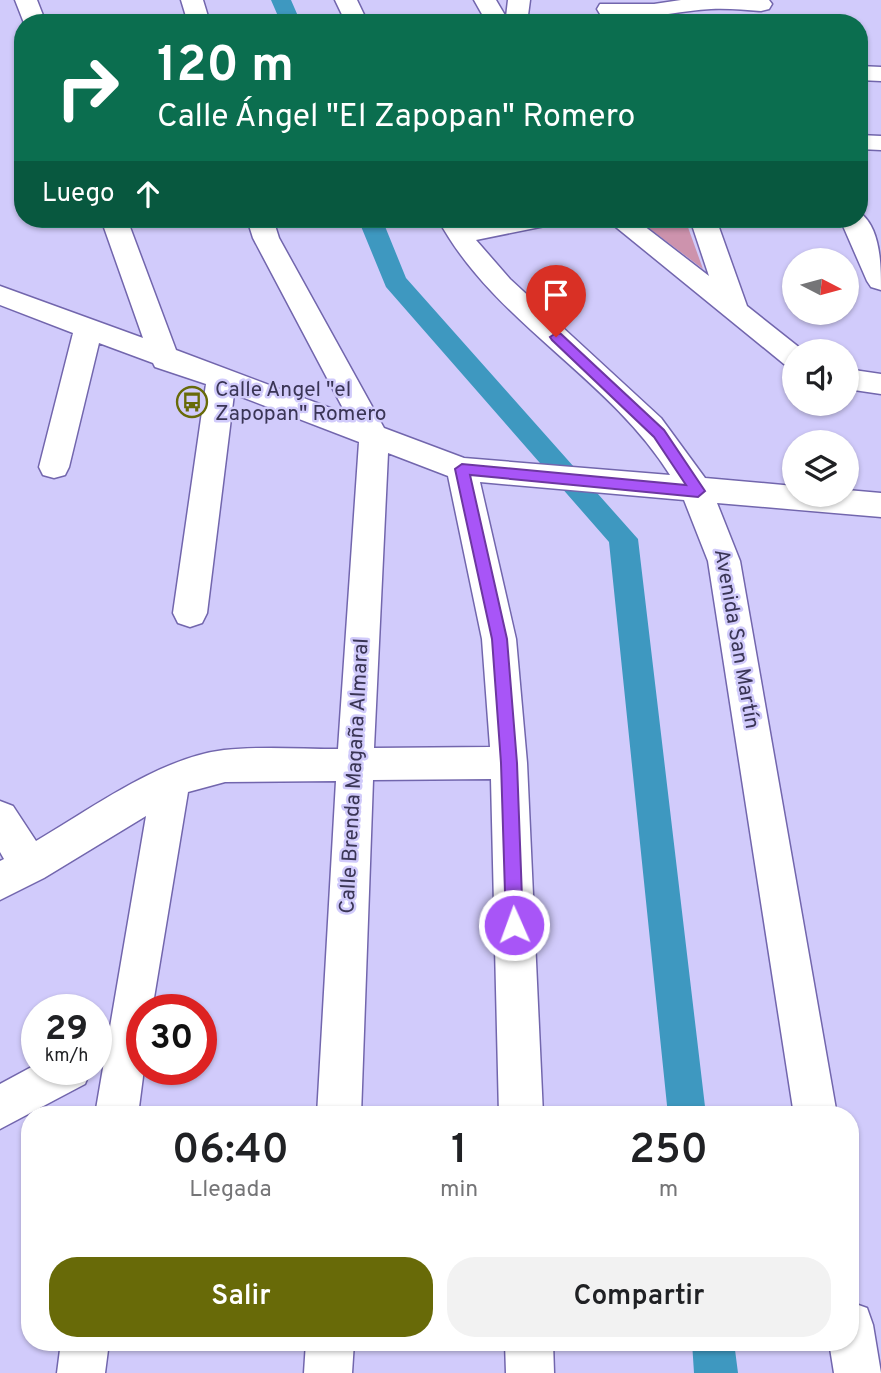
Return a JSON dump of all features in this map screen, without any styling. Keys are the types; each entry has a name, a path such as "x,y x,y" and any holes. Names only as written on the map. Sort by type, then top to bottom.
{"street":[{"path":"26,0 41,14"},
{"path":"608,9 654,11 711,2 762,9"},
{"path":"117,228 165,360"},
{"path":"263,228 373,437"},
{"name":"Avenida San Martín","path":"456,228 482,269 659,433 698,491 715,530 724,561 815,1106"},
{"path":"630,228 782,348"},
{"path":"706,228 735,311"},
{"path":"857,228 881,281"},
{"path":"0,295 165,360 462,469 881,505"},
{"path":"54,467 88,330"},
{"path":"190,613 221,380"},
{"path":"859,381 881,384"},
{"name":"Calle Brenda Magaña Almaral","path":"339,1106 373,437"},
{"path":"462,469 499,639 509,763 521,1106"},
{"path":"0,818 15,874 172,782 200,771 225,766 509,763"},
{"path":"112,1042 172,782"},
{"path":"112,1060 115,1106"},
{"path":"0,1108 41,1085"},
{"path":"81,1373 84,1351"},
{"path":"328,1373 329,1351"},
{"path":"529,1351 530,1373"},
{"path":"854,1351 858,1373"}],"shaded area":[{"path":"649,228 688,228 703,269"}],"waterway":[{"path":"281,0 287,14"},
{"path":"374,228 395,281 623,539 686,1106"},
{"path":"714,1351 716,1373"}],"place":[{"name":"Calle Angel \"el Zapopan\" Romero","path":"192,402"}],"route":[{"path":"514,925 509,763 499,639 462,469 698,491 659,433 556,337"}]}
